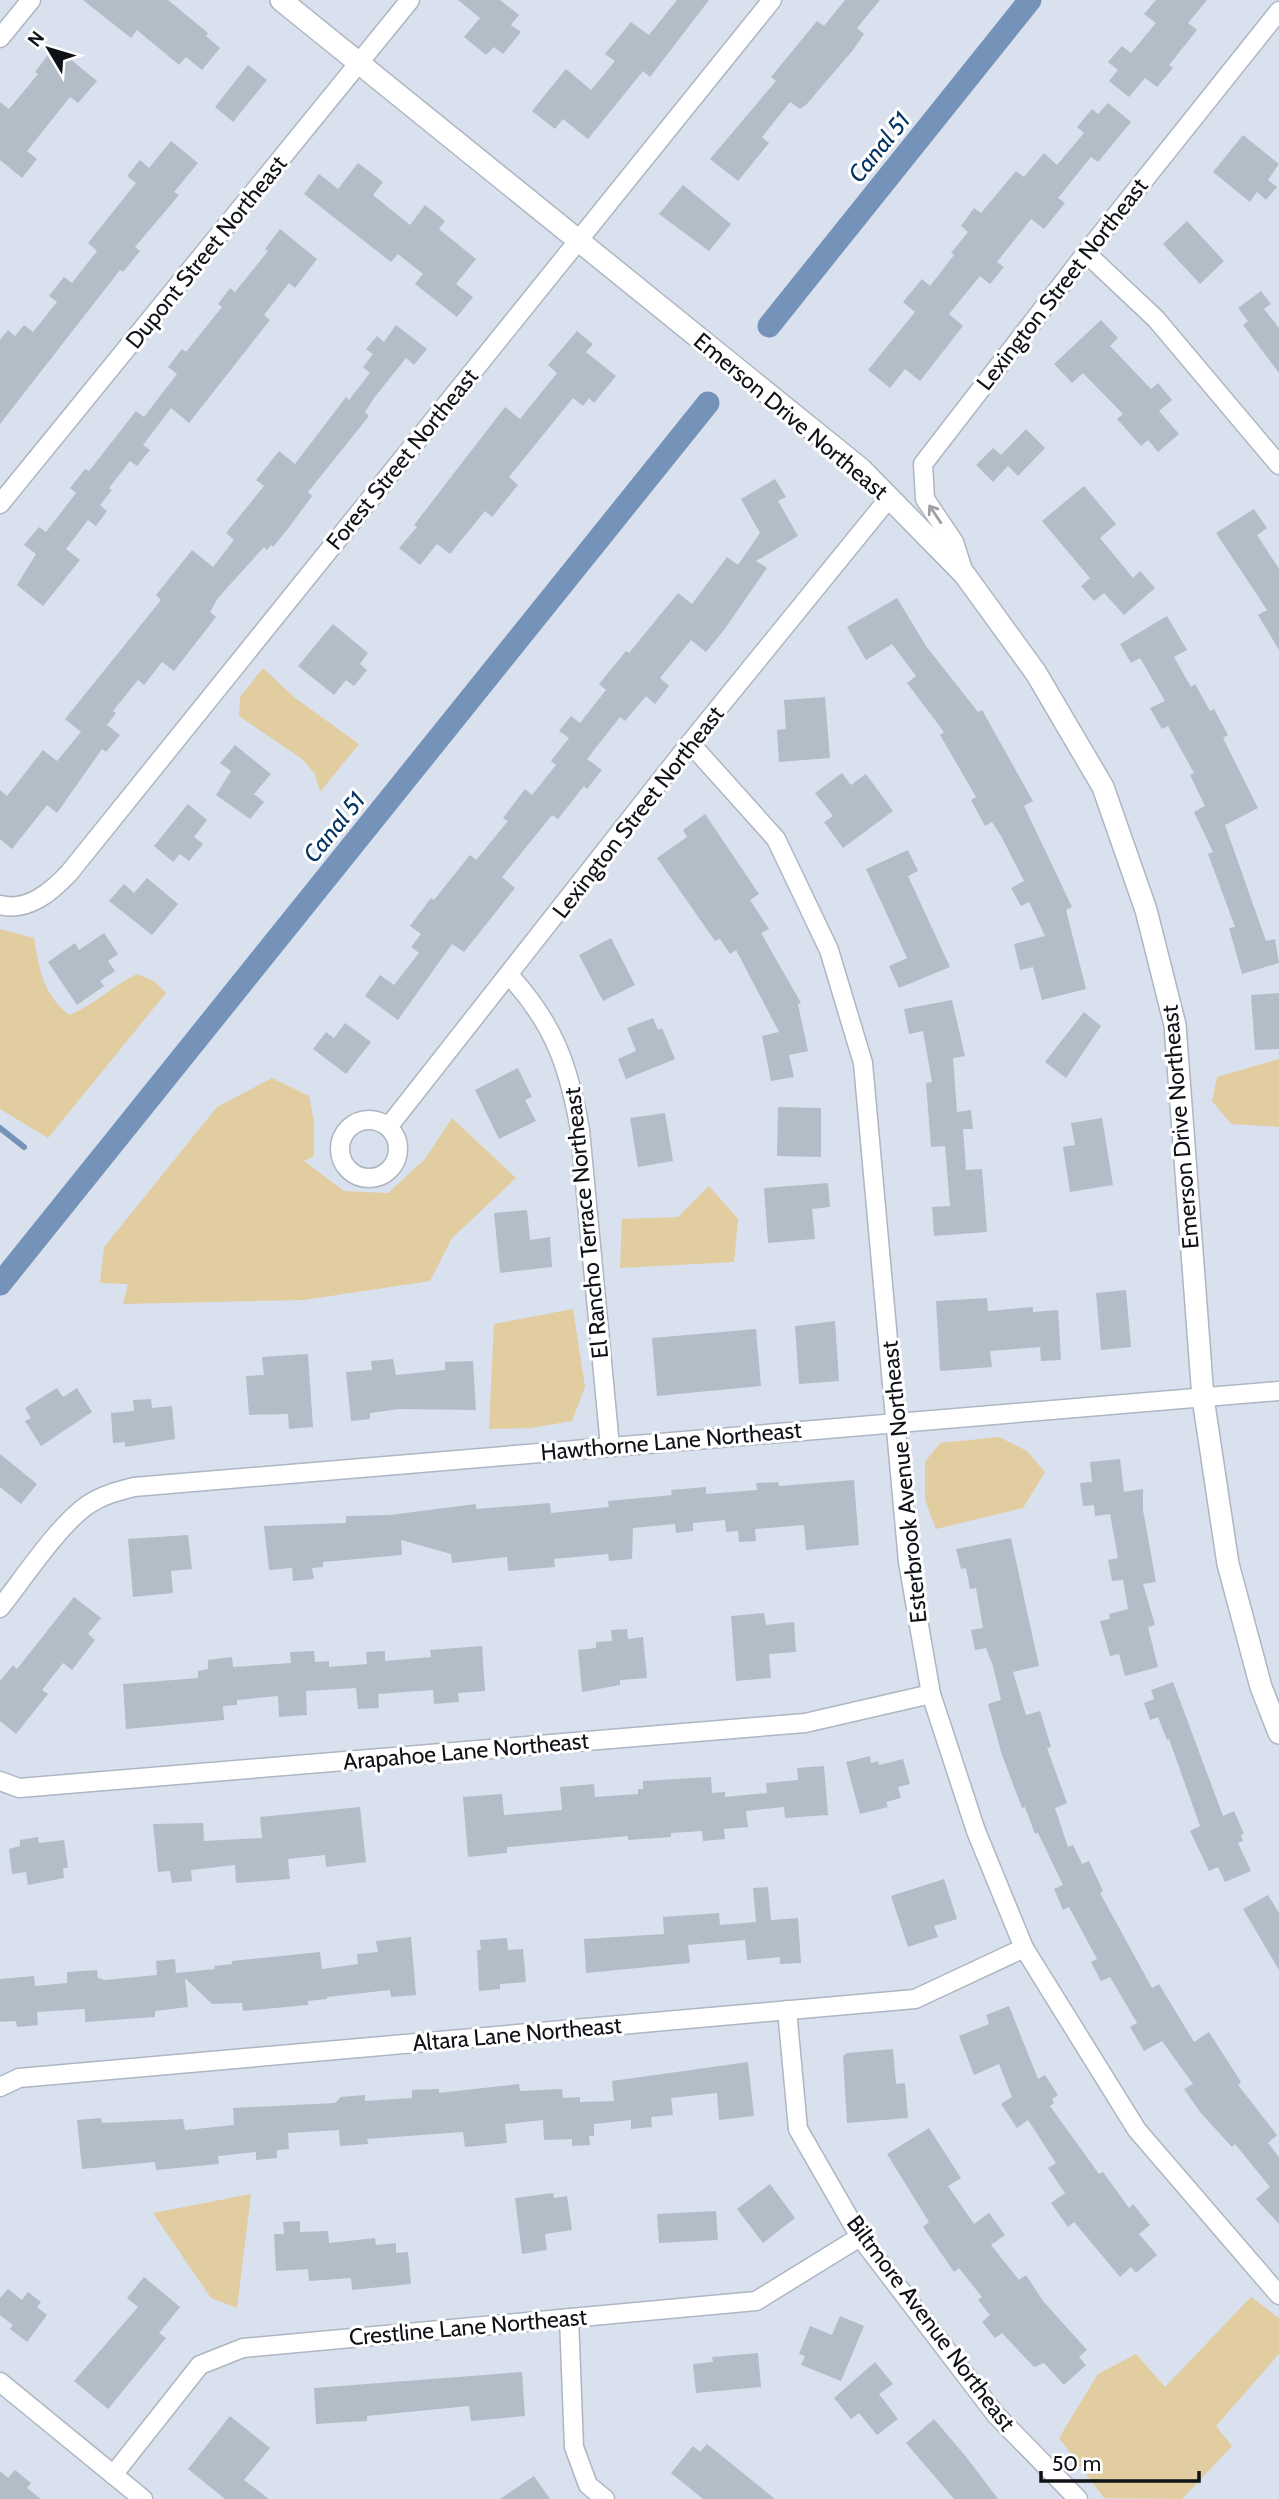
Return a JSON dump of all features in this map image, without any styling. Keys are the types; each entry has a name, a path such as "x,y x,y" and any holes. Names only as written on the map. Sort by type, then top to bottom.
{"street":[{"path":"0,38 31,0"},
{"name":"Emerson Drive Northeast","path":"281,0 861,469 965,575 1036,673 1103,787 1146,910 1175,1025 1203,1398 1228,1564 1261,1687 1279,1733"},
{"name":"Dupont Street Northeast","path":"0,504 410,0"},
{"name":"Forest Street Northeast","path":"0,905 22,905 54,890 69,873 772,0"},
{"name":"Lexington Street Northeast","path":"965,575 954,542 925,499 923,464 1086,253 1279,11"},
{"path":"1086,253 1156,319 1277,458"},
{"name":"Lexington Street Northeast","path":"389,1126 510,976 690,743 889,498"},
{"name":"Esterbrook Avenue Northeast","path":"690,743 776,839 829,950 863,1063 908,1562 931,1694 976,1831 1024,1948 1137,2130 1279,2295"},
{"name":"El Rancho Terrace Northeast","path":"510,976 536,1005 559,1049 573,1086 580,1130 610,1446"},
{"name":"Hawthorne Lane Northeast","path":"0,1608 71,1519 88,1504 110,1493 134,1488 1279,1391"},
{"name":"Arapahoe Lane Northeast","path":"0,1781 19,1788 805,1723 931,1694"},
{"name":"Altara Lane Northeast","path":"0,2087 19,2078 915,2000 1024,1948"},
{"name":"Biltmore Avenue Northeast","path":"787,2010 798,2129 860,2237 996,2415 1078,2499"},
{"name":"Crestline Lane Northeast","path":"113,2475 200,2365 243,2348 756,2301 860,2237"},
{"path":"569,2318 574,2447 588,2485 606,2499"},
{"path":"0,2382 143,2499"}],"shaded area":[{"path":"263,668 295,698 359,744 320,792 315,774 302,759 239,716 240,697"},
{"path":"0,929 34,938 44,981 53,998 69,1015 137,974 154,981 166,993 48,1138 0,1109"},
{"path":"1279,1059 1279,1127 1231,1124 1212,1101 1217,1077"},
{"path":"272,1078 309,1096 314,1122 314,1156 304,1161 344,1191 388,1193 425,1159 452,1118 516,1178 452,1238 430,1281 304,1300 123,1304 128,1284 100,1283 104,1247 217,1107"},
{"path":"709,1186 738,1219 734,1262 620,1268 622,1219 678,1217"},
{"path":"573,1309 585,1387 572,1421 531,1428 489,1429 494,1324"},
{"path":"999,1437 1027,1451 1045,1472 1023,1508 936,1529 925,1500 925,1462 940,1443"},
{"path":"251,2194 237,2308 211,2298 153,2213"},
{"path":"1251,2297 1279,2318 1279,2354 1216,2426 1232,2446 1182,2499 1104,2498 1059,2438 1098,2374 1136,2354 1165,2387"}],"building":[{"path":"83,0 168,0 208,33 206,36 220,48 202,70 186,57 179,65 137,30 131,38"},
{"path":"458,0 500,0 519,15 511,25 521,32 503,54 494,47 486,55 464,37 480,18"},
{"path":"677,0 709,0 650,77 643,71 588,139 563,119 555,129 532,111 566,69 591,90 615,61 605,54 631,22 649,35"},
{"path":"845,0 880,0 857,28 864,34 853,50 806,105 800,109 790,102 762,137 769,143 738,181 710,159 776,81 771,77 817,21 824,26"},
{"path":"1156,0 1207,0 1188,23 1197,30 1169,65 1173,68 1157,87 1145,78 1129,97 1109,81 1118,70 1108,62 1122,46 1131,53 1156,23 1144,14"},
{"path":"58,49 97,81 78,103 70,97 27,151 37,159 22,178 0,160 0,102 9,109 38,74 35,72 48,55 51,57"},
{"path":"248,65 267,80 233,122 215,107"},
{"path":"1108,103 1131,122 1098,162 1091,157 1058,198 1065,203 1044,229 1031,219 997,262 1004,267 990,284 980,276 949,314 963,326 920,381 905,369 890,388 868,370 915,312 903,302 922,279 930,286 954,255 951,253 968,232 961,226 974,208 981,213 1016,171 1024,177 1044,153 1057,165 1084,133 1077,127 1092,109 1098,114"},
{"path":"1243,135 1279,164 1268,180 1277,187 1266,200 1257,192 1250,202 1213,172"},
{"path":"171,141 198,163 174,192 179,195 135,247 140,251 123,272 120,270 0,424 0,340 8,330 15,336 24,325 33,332 57,302 49,296 64,277 72,283 97,251 88,243 136,183 127,176 140,160 149,168"},
{"path":"358,163 383,182 373,195 410,225 425,205 445,221 439,229 476,259 456,284 473,297 457,317 415,284 423,274 398,254 391,262 304,194 319,174 338,189"},
{"path":"683,185 731,224 709,251 659,214"},
{"path":"1187,221 1224,261 1200,284 1163,244"},
{"path":"280,229 317,259 295,288 289,283 264,315 270,320 189,423 171,408 143,445 150,450 137,466 130,461 109,488 112,490 100,505 107,511 96,526 88,520 66,549 80,560 43,606 17,585 36,554 24,545 39,527 46,532 76,493 70,488 85,469 89,471 136,411 144,417 177,374 168,367 182,349 186,352 222,307 218,304 230,288 235,292 268,251 265,249"},
{"path":"1261,291 1271,304 1264,309 1279,328 1279,373 1243,325 1248,321 1238,308"},
{"path":"1101,320 1118,338 1110,346 1151,389 1158,383 1172,400 1159,411 1179,434 1158,452 1148,440 1141,446 1117,419 1123,414 1083,373 1072,383 1054,364"},
{"path":"396,325 427,349 414,365 406,358 374,398 365,412 369,416 308,492 312,496 273,547 271,545 267,550 264,547 218,598 210,612 216,617 174,671 162,662 144,685 138,680 113,711 116,713 107,725 120,735 106,752 102,749 57,813 47,805 12,849 0,839 0,790 7,796 43,750 57,761 81,732 65,719 161,600 156,595 192,550 213,567 234,540 226,533 264,486 256,480 279,451 295,464 346,397 349,400 370,373 363,367 373,354 366,349 377,336 384,342"},
{"path":"577,331 593,344 586,352 616,376 594,403 589,398 583,406 573,398 509,477 518,485 492,517 485,511 450,554 437,544 420,565 399,548 417,527 414,525 505,407 520,419 557,373 548,365"},
{"path":"1026,429 1045,448 1018,476 1008,466 993,482 976,465 993,448 1001,455"},
{"path":"775,479 786,497 778,501 798,536 756,561 767,568 724,630 706,652 691,640 660,678 669,686 655,704 646,696 625,721 620,717 587,759 602,770 587,789 584,786 558,819 552,815 502,877 515,888 464,952 452,944 398,1020 365,996 380,975 394,985 419,953 411,947 421,934 410,926 470,855 476,860 508,821 503,818 525,789 532,795 556,765 551,761 569,738 559,731 571,716 580,723 606,690 599,684 626,651 629,653 678,593 692,604 727,557 738,565 760,533 741,499"},
{"path":"1084,486 1116,524 1100,538 1133,578 1140,571 1155,588 1124,615 1104,593 1094,601 1081,586 1090,578 1042,521"},
{"path":"1254,509 1267,528 1257,535 1279,569 1279,650 1258,615 1267,610 1216,533"},
{"path":"897,598 926,646 978,712 982,710 1033,801 1024,806 1072,907 1066,910 1086,989 1042,1000 1033,967 1020,970 1014,944 1045,936 1029,902 1021,906 1011,888 1024,881 992,822 985,826 971,800 976,797 940,735 944,732 907,683 916,676 892,644 866,660 847,627"},
{"path":"1167,616 1187,650 1174,657 1191,687 1195,684 1210,711 1214,709 1228,735 1223,738 1258,808 1225,825 1266,941 1275,939 1279,963 1242,974 1229,928 1235,927 1208,854 1213,852 1194,812 1205,806 1190,775 1194,773 1168,726 1162,729 1150,708 1165,701 1140,658 1131,663 1120,644"},
{"path":"333,624 368,653 360,664 367,670 354,686 346,680 334,695 298,666"},
{"path":"825,697 830,758 779,762 777,730 786,729 784,700"},
{"path":"235,745 271,774 254,794 264,802 250,819 216,795 231,771 220,763"},
{"path":"842,773 851,785 866,774 893,811 843,848 824,822 833,816 815,793"},
{"path":"188,804 207,820 194,837 203,844 189,861 180,854 173,862 154,846"},
{"path":"705,814 759,894 750,900 769,929 761,933 801,1003 798,1004 808,1051 789,1055 794,1077 771,1081 762,1036 779,1032 736,950 730,954 720,939 715,941 657,858 687,837 683,830"},
{"path":"908,850 918,871 908,876 950,967 899,988 889,966 907,958 866,869"},
{"path":"147,878 178,904 152,935 109,901 124,884 134,893"},
{"path":"104,933 118,954 108,961 115,971 100,981 104,986 77,1005 48,962 75,943 79,950"},
{"path":"611,938 635,985 603,1001 579,955"},
{"path":"1279,993 1279,1049 1255,1050 1251,995"},
{"path":"952,1000 965,1056 953,1058 957,1112 971,1110 973,1129 963,1129 966,1170 982,1169 987,1232 934,1236 932,1207 950,1206 945,1146 931,1147 926,1083 932,1082 923,1031 909,1034 904,1009"},
{"path":"1084,1012 1101,1026 1066,1078 1045,1062"},
{"path":"653,1018 658,1030 662,1028 675,1059 626,1079 618,1059 636,1051 627,1028"},
{"path":"345,1023 371,1042 346,1074 313,1049 326,1032 334,1038"},
{"path":"518,1068 532,1097 525,1100 536,1121 499,1139 475,1090"},
{"path":"778,1107 821,1108 821,1157 777,1156"},
{"path":"665,1113 673,1161 638,1167 630,1118"},
{"path":"1102,1118 1113,1185 1070,1192 1063,1147 1075,1145 1071,1123"},
{"path":"828,1183 830,1207 812,1209 815,1239 768,1243 764,1188"},
{"path":"527,1210 530,1240 550,1237 552,1267 500,1273 494,1213"},
{"path":"1126,1290 1131,1347 1101,1350 1096,1293"},
{"path":"987,1298 988,1311 1033,1307 1033,1312 1058,1310 1061,1360 1041,1361 1040,1347 990,1351 992,1367 940,1371 936,1301"},
{"path":"835,1321 839,1381 799,1384 795,1326"},
{"path":"756,1329 761,1386 657,1396 652,1338"},
{"path":"308,1354 313,1427 289,1429 288,1414 249,1415 246,1376 264,1375 262,1357"},
{"path":"393,1359 396,1375 445,1370 445,1362 473,1361 476,1410 399,1409 370,1413 370,1419 351,1421 346,1372 372,1370 371,1361"},
{"path":"57,1388 63,1397 77,1388 92,1412 41,1446 25,1421 31,1418 25,1408"},
{"path":"151,1399 152,1408 172,1406 175,1439 125,1447 125,1442 113,1443 111,1413 134,1411 133,1400"},
{"path":"0,1454 37,1484 21,1504 0,1487"},
{"path":"1120,1459 1124,1492 1143,1489 1143,1510 1156,1582 1143,1584 1155,1625 1148,1627 1158,1667 1125,1676 1119,1654 1110,1656 1100,1621 1110,1619 1109,1614 1128,1609 1123,1580 1112,1581 1108,1560 1118,1558 1110,1514 1095,1516 1094,1505 1083,1506 1080,1483 1092,1482 1090,1462"},
{"path":"854,1480 859,1545 806,1550 804,1525 755,1529 756,1541 739,1542 738,1531 726,1532 725,1520 693,1523 693,1531 676,1533 675,1524 633,1528 632,1559 609,1561 608,1554 554,1559 555,1567 508,1571 507,1557 452,1563 451,1554 401,1540 402,1555 323,1562 323,1567 312,1568 314,1579 293,1581 292,1568 269,1570 264,1526 346,1523 346,1516 390,1515 476,1504 476,1509 550,1503 551,1513 609,1507 608,1501 672,1495 671,1490 706,1487 706,1494 757,1490 756,1483 778,1482 779,1486"},
{"path":"188,1535 192,1569 171,1571 173,1593 133,1597 128,1539"},
{"path":"1011,1538 1039,1666 1013,1672 1026,1715 1040,1711 1051,1747 1047,1748 1067,1803 1055,1808 1068,1847 1073,1845 1082,1864 1089,1861 1103,1891 1100,1893 1152,1988 1159,1984 1194,2042 1209,2032 1241,2082 1238,2085 1277,2135 1268,2143 1279,2157 1279,2224 1256,2199 1270,2187 1235,2144 1232,2147 1200,2112 1184,2089 1193,2084 1162,2041 1144,2051 1130,2027 1137,2023 1110,1977 1101,1981 1091,1962 1097,1959 1069,1907 1063,1910 1054,1889 1063,1885 1038,1833 1035,1834 1025,1807 1022,1808 1002,1755 988,1704 1001,1700 993,1666 986,1648 975,1650 971,1630 983,1628 976,1588 970,1589 966,1568 961,1569 956,1549"},
{"path":"74,1597 101,1618 88,1634 95,1640 72,1670 63,1663 42,1690 48,1694 16,1734 0,1721 0,1681 13,1665 17,1669"},
{"path":"764,1613 766,1625 794,1622 796,1652 769,1654 771,1678 736,1681 731,1616"},
{"path":"627,1629 628,1639 643,1637 647,1678 620,1680 620,1685 582,1692 578,1650 596,1648 596,1642 612,1641 611,1630"},
{"path":"482,1646 485,1691 458,1693 459,1702 434,1704 433,1690 378,1694 379,1708 358,1709 356,1688 306,1691 307,1715 279,1717 278,1696 237,1700 237,1705 223,1706 224,1720 126,1729 123,1684 198,1678 198,1671 208,1669 208,1660 232,1657 233,1667 291,1663 290,1652 314,1651 315,1662 329,1661 329,1667 367,1664 366,1652 385,1651 385,1661 431,1657 430,1650"},
{"path":"1173,1682 1223,1816 1234,1811 1244,1834 1241,1835 1243,1841 1238,1843 1251,1871 1225,1882 1218,1867 1209,1871 1190,1831 1200,1826 1169,1739 1167,1740 1158,1717 1150,1720 1144,1703 1154,1699 1151,1690"},
{"path":"870,1756 871,1763 878,1761 879,1765 903,1759 910,1784 898,1787 901,1798 886,1802 888,1807 860,1814 846,1762"},
{"path":"824,1766 828,1815 785,1818 784,1807 746,1811 748,1827 724,1829 725,1839 703,1841 702,1831 671,1833 671,1837 628,1840 628,1836 507,1847 507,1853 468,1857 463,1797 502,1794 504,1815 562,1810 560,1787 594,1784 595,1797 638,1794 638,1789 643,1789 643,1781 711,1777 712,1793 725,1792 725,1797 767,1793 766,1783 798,1780 797,1768"},
{"path":"360,1807 366,1862 326,1867 325,1855 288,1859 290,1879 236,1883 235,1865 191,1870 192,1881 172,1883 170,1871 158,1872 153,1824 203,1823 204,1841 262,1838 260,1817"},
{"path":"38,1837 39,1843 64,1840 68,1868 63,1868 64,1878 28,1885 26,1872 12,1874 9,1849 20,1846 20,1840"},
{"path":"944,1879 957,1919 934,1926 938,1937 908,1947 891,1896"},
{"path":"768,1887 771,1920 798,1918 801,1963 780,1964 780,1957 747,1960 745,1940 688,1945 690,1963 586,1973 584,1939 664,1934 663,1917 719,1913 720,1925 756,1922 753,1888"},
{"path":"1268,1895 1279,1913 1279,1970 1243,1909"},
{"path":"411,1937 416,1995 391,1997 390,1990 327,1997 308,2001 308,2005 243,2011 242,2003 212,2004 185,1978 188,2007 155,2011 155,2017 85,2022 85,2009 37,2012 38,2025 17,2027 16,2021 0,2022 0,1979 34,1976 35,1986 67,1983 67,1972 97,1970 98,1978 105,1980 157,1975 156,1961 175,1959 176,1973 215,1969 214,1966 232,1964 232,1961 320,1952 322,1969 358,1964 357,1954 378,1952 376,1941"},
{"path":"507,1938 508,1950 523,1949 526,1982 500,1984 500,1989 479,1991 477,1950 481,1950 480,1940"},
{"path":"1009,2006 1038,2079 1045,2075 1058,2095 1052,2099 1054,2103 1050,2106 1099,2174 1103,2172 1129,2208 1133,2204 1150,2225 1139,2234 1157,2255 1136,2273 1131,2267 1120,2277 1074,2222 1068,2227 1051,2203 1065,2193 1048,2168 1056,2163 1028,2120 1017,2128 1001,2104 1012,2097 999,2064 974,2075 959,2036 989,2024 986,2015"},
{"path":"893,2049 896,2084 905,2083 908,2118 847,2123 843,2056 847,2053"},
{"path":"748,2062 754,2116 719,2120 717,2093 671,2098 673,2115 651,2117 652,2127 631,2129 631,2120 594,2124 594,2136 589,2136 590,2145 572,2146 572,2139 544,2140 543,2120 505,2124 507,2143 465,2147 463,2132 367,2139 368,2144 340,2146 339,2130 288,2133 289,2149 277,2150 277,2158 256,2160 256,2152 218,2156 219,2164 156,2170 155,2162 82,2169 77,2120 101,2118 102,2123 183,2119 185,2130 234,2125 233,2108 335,2103 341,2097 365,2095 365,2101 412,2098 412,2090 439,2089 439,2093 519,2084 520,2091 562,2089 563,2098 580,2097 580,2102 614,2101 612,2081"},
{"path":"929,2128 961,2178 948,2186 974,2224 989,2213 1005,2235 991,2245 1019,2280 1026,2275 1043,2301 1087,2350 1079,2357 1086,2365 1064,2385 1044,2363 1034,2367 1002,2333 995,2338 982,2322 990,2315 978,2300 982,2297 959,2268 954,2272 923,2227 929,2222 887,2154"},
{"path":"770,2184 795,2218 763,2243 737,2209"},
{"path":"553,2193 554,2198 567,2196 572,2230 545,2234 547,2250 522,2254 515,2198"},
{"path":"716,2211 718,2240 659,2243 657,2214"},
{"path":"300,2221 300,2232 328,2231 329,2243 375,2238 376,2245 396,2243 396,2253 408,2252 411,2284 352,2290 351,2278 309,2281 308,2269 276,2271 274,2234 284,2234 283,2222"},
{"path":"144,2277 180,2307 159,2333 166,2338 108,2409 74,2381 138,2307 127,2298"},
{"path":"8,2289 22,2300 28,2292 41,2302 37,2307 47,2315 27,2342 10,2329 13,2325 0,2315 0,2298"},
{"path":"840,2316 864,2326 841,2381 801,2365 805,2356 799,2354 810,2326 832,2335"},
{"path":"758,2353 761,2387 696,2393 693,2364 713,2362 712,2357"},
{"path":"875,2362 893,2384 879,2394 898,2419 877,2435 859,2413 851,2419 834,2398"},
{"path":"522,2372 525,2416 471,2421 469,2406 367,2416 367,2421 316,2424 314,2388"},
{"path":"230,2416 270,2448 244,2480 269,2499 225,2499 188,2469"},
{"path":"934,2419 998,2499 954,2499 906,2443"},
{"path":"707,2444 775,2499 703,2499 671,2473 693,2446 700,2452"},
{"path":"15,2470 31,2483 27,2488 41,2499 0,2499 0,2471 8,2478"},
{"path":"534,2476 550,2499 500,2499"}],"waterway":[{"name":"Canal 51","path":"769,326 1030,0"},
{"name":"Canal 51","path":"0,1284 708,403"},
{"path":"0,1128 24,1147"}]}
